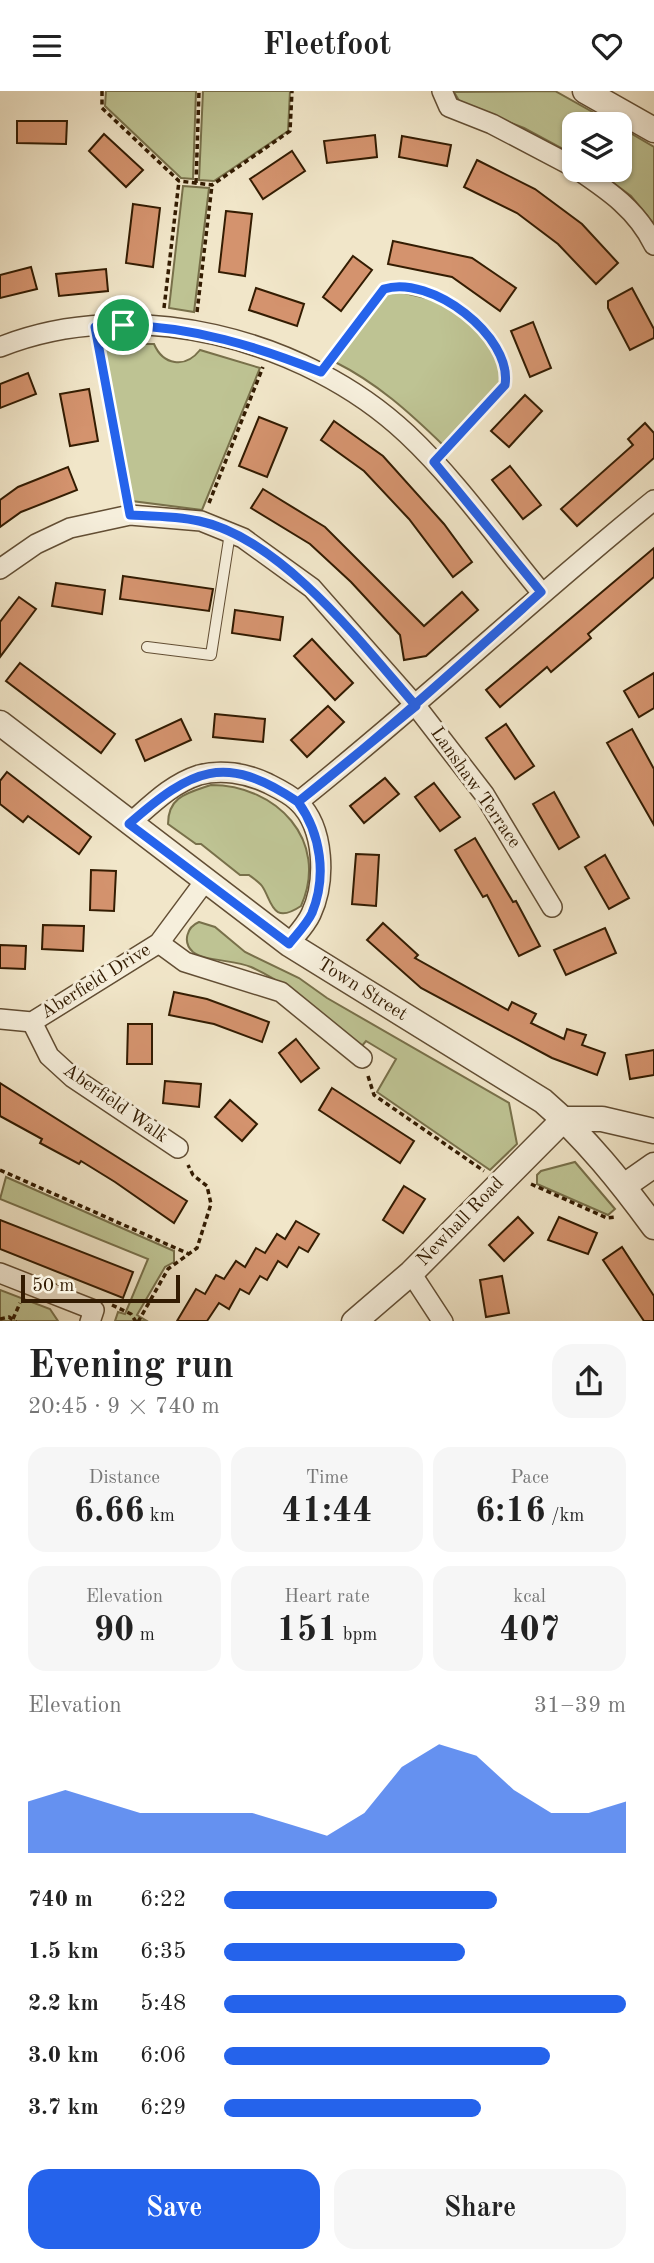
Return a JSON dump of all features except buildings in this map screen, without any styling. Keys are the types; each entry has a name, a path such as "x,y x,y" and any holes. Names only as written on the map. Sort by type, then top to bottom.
{"street":[{"path":"442,91 449,107 525,140 562,161"},
{"path":"585,91 654,131"},
{"path":"596,182 611,192 635,215 654,245"},
{"path":"0,347 53,332 95,327 162,326 194,331 270,352 321,372 375,407 407,433 541,592"},
{"path":"298,802 416,706 541,592 654,500"},
{"name":"Lanshaw Terrace","path":"0,569 36,544 70,528 130,515 201,521 243,538 312,588 416,706 484,794 552,907"},
{"name":"Town Street","path":"0,723 289,944 522,1087 564,1119 624,1186 649,1220"},
{"path":"129,824 177,784 201,775 222,772 257,778 298,802 310,818 316,835 320,872 311,915 289,944"},
{"name":"Aberfield Drive","path":"0,1019 32,1022 159,943 205,881"},
{"path":"159,943 185,962 281,992 362,1058"},
{"name":"Aberfield Walk","path":"32,1022 49,1055 72,1077 178,1148"},
{"path":"564,1119 602,1119 654,1131"},
{"name":"Newhall Road","path":"354,1321 411,1273 564,1119"},
{"path":"624,1186 654,1165"},
{"path":"0,1273 94,1310 90,1321"},
{"path":"411,1273 443,1321"}],"lane":[{"path":"147,647 211,655 230,533"}],"path":[{"path":"102,91 102,108 178,181 212,185 290,131 292,91"},
{"path":"196,183 199,91"},
{"path":"162,326 178,181"},
{"path":"194,331 212,185"},
{"path":"321,372 384,289 393,286 438,296 484,328 504,367 505,385 434,462"},
{"path":"95,327 130,515"},
{"path":"201,521 270,352"},
{"path":"362,1058 374,1094 504,1178 607,1218 649,1220"},
{"path":"138,1321 168,1269 197,1248 211,1204 207,1186 193,1175 178,1148"},
{"path":"0,1170 189,1254"},
{"path":"0,1319 9,1317 16,1321"}],"green space":[{"path":"106,91 196,91 193,179 181,178 105,106"},
{"path":"203,91 290,91 288,131 214,181 199,180"},
{"path":"555,91 593,112 562,112 562,149 524,128 461,104 454,92"},
{"path":"632,134 654,147 654,224 631,196 612,182 632,182"},
{"path":"183,186 209,188 194,312 169,308"},
{"path":"396,291 443,302 482,331 502,372 498,388 443,445 392,399 335,362 383,295"},
{"path":"100,344 154,344 163,356 175,362 188,360 200,350 260,368 202,510 132,501"},
{"path":"211,785 235,787 257,795 276,806 291,821 302,839 308,859 308,882 301,906 284,913 278,912 256,880 249,875 240,875 201,844 196,844 168,824 171,807 176,801 187,793"},
{"path":"199,922 215,927 245,952 299,978 327,998 509,1103 517,1144 490,1170 377,1092 396,1059 366,1041 361,1047 308,1003 266,974 251,967 193,952 187,935 191,927"},
{"path":"575,1162 615,1209 608,1215 537,1184 537,1175 541,1171"},
{"path":"6,1177 174,1251 174,1262 165,1267 137,1315 147,1321 115,1321 118,1312 125,1314 148,1259 0,1199"},
{"path":"0,1290 50,1309 58,1321 0,1321"}],"route":[{"path":"123,325 95,327 130,515 201,521 243,538 312,588 416,706 298,802 257,778 222,772 201,775 177,784 129,824 289,944 311,915 319,888 321,862 310,818 298,802 348,763 416,706 541,592 434,462 505,385 504,367 484,328 438,296 393,286 384,289 321,372 270,352 194,331 162,326 123,325"}]}
